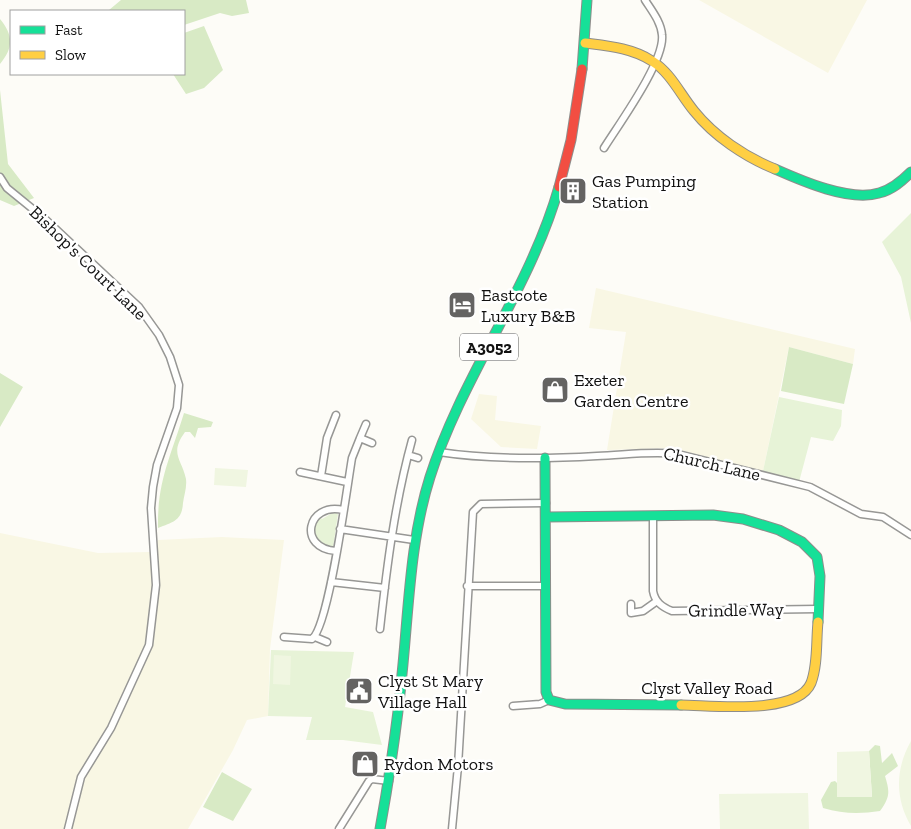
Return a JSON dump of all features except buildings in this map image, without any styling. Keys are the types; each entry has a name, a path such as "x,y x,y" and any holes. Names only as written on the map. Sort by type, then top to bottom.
{"street":[{"name":"A3052","path":"380,829 389,780 401,688 414,540 423,500 439,452 548,220 573,131 585,43 587,0"},
{"path":"604,148 660,55 662,36 658,20 645,0"},
{"path":"585,43 629,50 656,63 711,128 744,153 768,166 834,190 866,194 879,192 894,186 911,172"},
{"name":"Bishop's Court Lane","path":"0,178 7,188 45,219 138,307 159,334 170,357 179,385 177,408 156,466 150,508 156,585 154,619 146,655 110,728 81,776 68,829"},
{"path":"321,476 327,438 336,415"},
{"path":"315,637 329,600 352,458 366,424"},
{"path":"360,438 372,443"},
{"path":"380,629 387,563 393,536 399,488 412,440"},
{"name":"Church Lane","path":"439,452 498,458 545,458 658,452 678,454 810,487 861,514 883,517 911,535"},
{"path":"408,455 418,458"},
{"path":"545,458 547,517 546,692 549,700"},
{"path":"300,472 347,482"},
{"path":"452,829 459,747 467,586 473,512 476,506 481,504 546,503"},
{"path":"336,551 326,550 317,545 312,536 311,527 315,518 321,512 332,509 343,510"},
{"name":"Clyst Valley Road","path":"513,706 540,704 549,700 565,704 762,705 792,702 806,690 814,673 820,578 818,558 800,540 751,521 735,517 688,515 547,517"},
{"path":"631,604 630,615 643,611 657,602 653,590 653,516"},
{"path":"340,529 414,540"},
{"path":"331,582 385,588"},
{"path":"467,586 546,586"},
{"name":"Grindle Way","path":"657,602 672,611 818,609"},
{"path":"284,637 312,639 315,637 327,642"},
{"path":"340,829 369,781 372,779 389,780"}],"shaded area":[{"path":"699,0 867,0 828,73"},
{"path":"596,288 855,349 853,364 789,347 763,471 672,448 607,450 626,332 589,328"},
{"path":"479,394 497,396 495,420 541,426 537,449 501,447 471,419"},
{"path":"0,533 98,553 150,552 158,540 222,537 284,540 270,649 268,716 247,720 233,750 188,829 0,829"}],"green space":[{"path":"121,0 246,0 249,13 232,16 220,13 185,25 185,10 109,10"},
{"path":"0,19 8,31 10,42 7,53 0,64"},
{"path":"204,26 223,70 204,88 186,94 174,75 185,75 185,33"},
{"path":"0,90 8,164 34,198 14,206 0,200"},
{"path":"911,213 911,323 901,277 882,242"},
{"path":"789,347 853,364 844,404 781,391"},
{"path":"0,373 23,387 0,427"},
{"path":"779,397 842,410 841,426 833,441 811,437 799,482 763,471"},
{"path":"184,413 213,422 211,427 198,428 195,438 190,432 185,432 180,440 177,451 186,479 181,513 176,520 158,528 162,482"},
{"path":"215,468 248,470 246,487 214,485"},
{"path":"334,512 338,514 333,548 329,548 315,539 313,526 319,516 322,519"},
{"path":"271,650 354,652 345,707 373,712 382,745 343,740 306,740 312,717 268,716"},
{"path":"274,655 291,656 290,685 273,684"},
{"path":"911,741 911,826 902,805 899,784 902,762"},
{"path":"875,745 880,746 882,763 892,753 898,766 885,776 888,794 886,802 880,811 851,813 823,808 821,800 831,782 835,781 837,783 837,797 872,797 869,751"},
{"path":"869,751 872,797 837,797 837,752"},
{"path":"222,772 252,789 233,821 203,807"},
{"path":"808,793 809,829 720,829 719,794"}],"traffic: fast":[{"path":"582,69 587,0"},
{"path":"775,169 826,189 854,195 867,195 888,190 911,172"},
{"path":"380,829 399,705 415,546 430,477 460,403 531,261 559,187"},
{"path":"545,458 546,692 549,700 565,704 681,705"},
{"path":"547,517 713,515 743,519 779,530 802,542 817,557 820,576 818,622"}],"traffic: slow":[{"path":"585,43 628,50 652,61 665,71 694,111 711,129 741,152 775,169"},
{"path":"681,705 752,706 789,700 803,693 811,683 813,676 816,661 818,622"}],"traffic: jam":[{"path":"559,187 571,140 582,69"}],"place":[{"name":"Gas Pumping Station","path":"573,191"},
{"name":"Eastcote Luxury B&B","path":"462,305"},
{"name":"Exeter Garden Centre","path":"555,390"},
{"name":"Clyst St Mary Village Hall","path":"359,691"},
{"name":"Rydon Motors","path":"365,764"}]}
